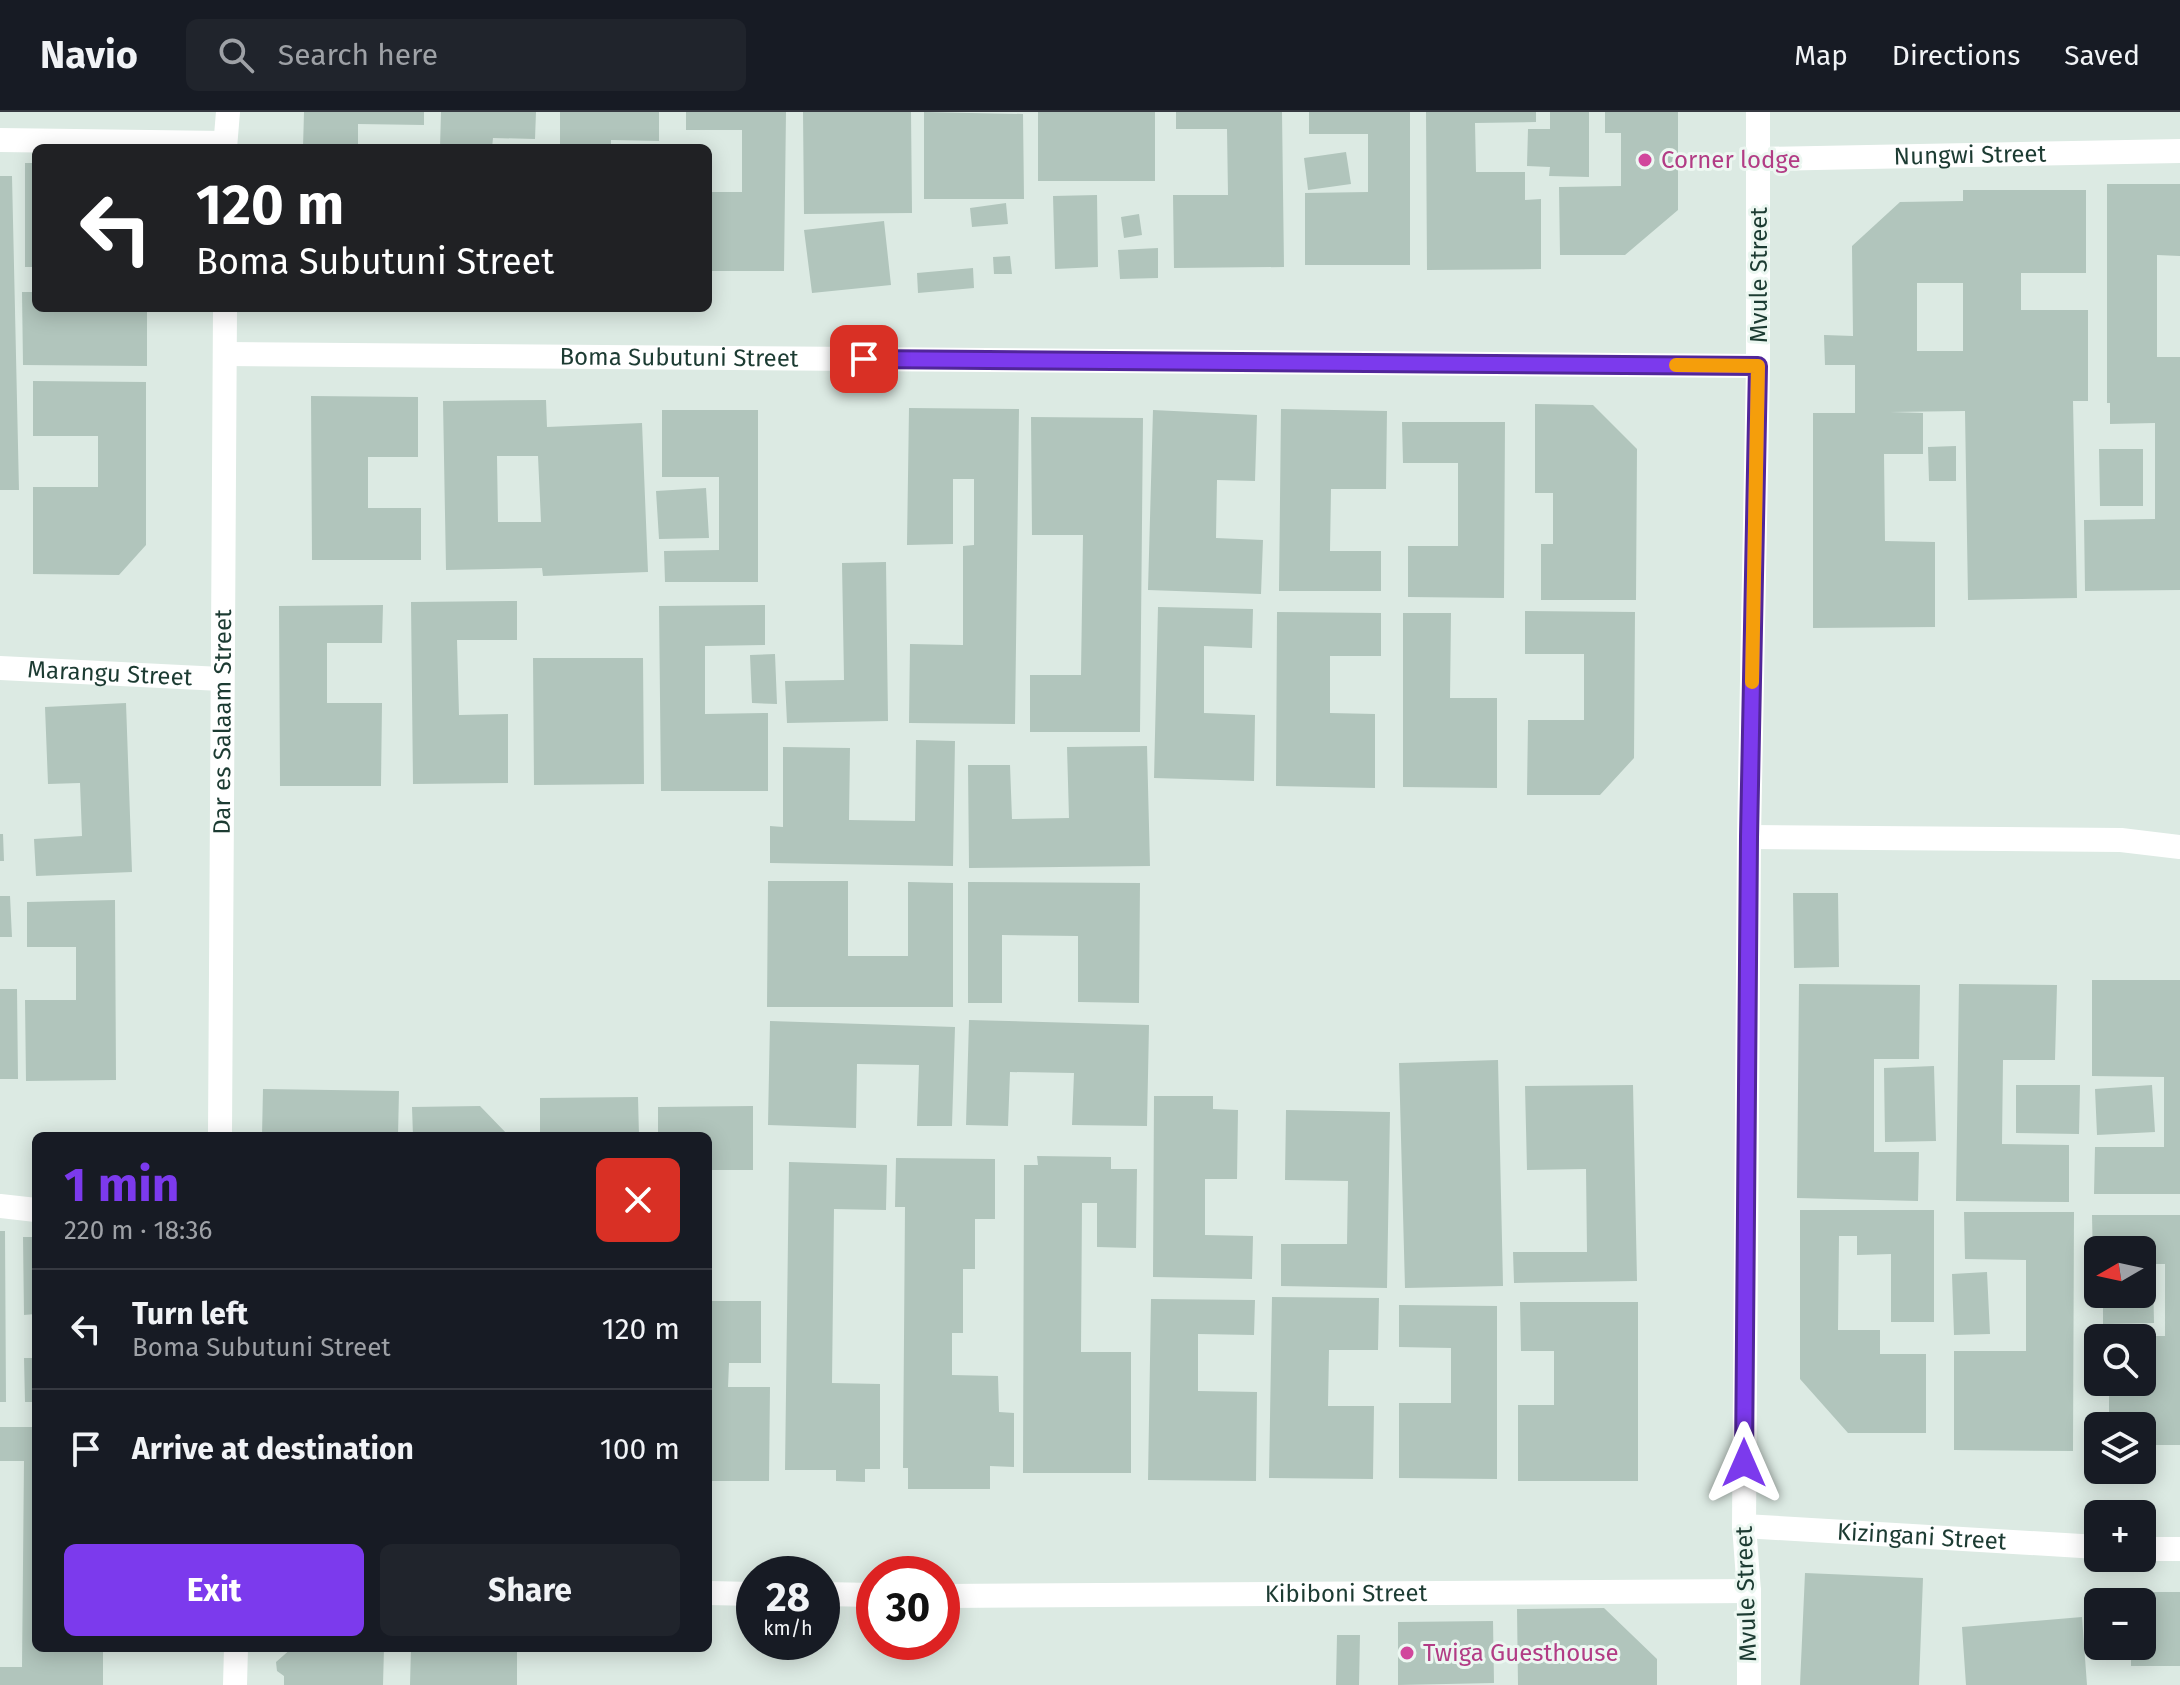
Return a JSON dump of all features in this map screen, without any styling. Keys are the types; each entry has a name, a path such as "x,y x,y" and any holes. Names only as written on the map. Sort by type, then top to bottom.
{"street":[{"path":"225,144 228,112"},
{"name":"Mvule Street","path":"1749,1685 1749,1591 1744,1526 1749,837 1758,366 1758,112"},
{"path":"0,140 150,144"},
{"name":"Nungwi Street","path":"1760,159 2180,151"},
{"name":"Dar es Salaam Street","path":"220,1132 225,312"},
{"name":"Boma Subutuni Street","path":"225,354 1758,366"},
{"name":"Marangu Street","path":"0,668 221,679"},
{"path":"1749,837 2121,840 2180,847"},
{"path":"0,1206 32,1210"},
{"name":"Kizingani Street","path":"1744,1526 2084,1546"},
{"path":"2156,1549 2180,1549"},
{"name":"Kibiboni Street","path":"960,1596 1749,1591"},
{"path":"712,1593 736,1594"},
{"path":"235,1685 236,1652"}],"building":[{"path":"304,112 424,112 424,125 358,124 358,144 303,144"},
{"path":"441,112 536,112 535,139 493,138 492,144 440,144"},
{"path":"560,112 659,112 659,141 611,140 611,144 560,144"},
{"path":"686,112 786,112 784,271 712,271 712,192 742,192 742,130 686,130"},
{"path":"803,112 911,112 912,213 804,214"},
{"path":"924,112 1023,114 1024,199 924,199"},
{"path":"1038,112 1155,112 1155,181 1038,181"},
{"path":"1176,112 1282,112 1284,267 1174,268 1173,195 1228,195 1227,129 1176,129"},
{"path":"1309,112 1410,112 1410,265 1305,265 1305,193 1368,192 1368,134 1309,134"},
{"path":"1426,112 1536,112 1536,122 1475,123 1476,172 1525,172 1525,200 1541,199 1541,269 1427,270"},
{"path":"1550,112 1589,112 1589,177 1549,176 1550,167 1527,166 1528,129 1550,129"},
{"path":"1605,112 1678,112 1678,210 1625,255 1560,255 1559,187 1621,186 1621,133 1605,133"},
{"path":"1346,152 1351,184 1308,190 1304,158"},
{"path":"25,163 32,163 32,267 25,267"},
{"path":"0,176 12,176 19,490 0,490"},
{"path":"2107,184 2180,184 2180,256 2157,255 2157,357 2180,357 2180,590 2085,591 2084,520 2155,519 2155,423 2110,424 2110,403 2107,403"},
{"path":"1963,190 2086,190 2086,273 2021,273 2021,310 2088,310 2088,401 2073,401 2077,598 1968,600 1965,411 1890,412 1923,413 1923,454 1884,454 1885,541 1935,542 1935,627 1813,628 1813,413 1855,413 1855,365 1825,365 1824,335 1853,336 1852,246 1900,202 1963,201","holes":["1917,283 1963,283 1963,351 1917,351"]},
{"path":"1097,195 1098,267 1055,269 1053,196"},
{"path":"1006,203 1008,224 972,227 970,208"},
{"path":"1139,214 1142,235 1124,238 1121,217"},
{"path":"884,221 891,285 812,293 804,230"},
{"path":"1158,248 1158,278 1120,279 1118,250"},
{"path":"1010,256 1012,274 994,274 993,257"},
{"path":"973,268 974,288 918,293 917,273"},
{"path":"22,292 32,292 32,312 147,312 147,366 23,365"},
{"path":"33,381 146,382 146,545 119,575 33,574 33,487 98,487 98,436 33,436"},
{"path":"311,396 418,397 418,457 368,457 368,508 421,508 421,560 312,560"},
{"path":"546,400 547,427 642,423 648,572 543,576 542,568 446,570 443,401","holes":["497,456 538,456 541,522 498,522"]},
{"path":"1535,404 1593,405 1637,449 1636,600 1541,600 1541,544 1553,544 1553,493 1535,493"},
{"path":"909,408 1019,409 1015,724 909,723 910,644 963,645 963,546 974,545 974,479 953,479 953,544 907,545"},
{"path":"1281,409 1387,411 1386,489 1331,489 1330,551 1381,551 1381,591 1279,591"},
{"path":"662,410 758,410 758,582 665,582 664,551 719,550 719,477 662,477"},
{"path":"1153,410 1257,415 1255,481 1217,480 1216,538 1263,540 1261,594 1148,590"},
{"path":"1031,417 1143,418 1140,732 1030,732 1030,675 1081,675 1083,535 1032,535"},
{"path":"1402,422 1505,422 1504,598 1408,597 1408,546 1458,546 1458,463 1403,463"},
{"path":"1956,446 1956,481 1929,481 1928,447"},
{"path":"2099,449 2143,449 2143,506 2100,506"},
{"path":"706,488 709,538 659,539 656,491"},
{"path":"886,562 888,721 787,723 785,681 844,680 842,563"},
{"path":"517,601 517,640 457,640 459,715 508,714 508,783 413,784 411,602"},
{"path":"383,605 382,643 327,643 327,703 382,703 381,786 280,786 279,606"},
{"path":"765,605 765,645 705,646 705,714 768,713 768,791 661,791 659,606"},
{"path":"1158,607 1253,609 1252,648 1204,646 1204,713 1255,715 1254,781 1154,778"},
{"path":"1525,611 1635,612 1634,758 1600,795 1527,795 1528,720 1584,720 1584,654 1525,654"},
{"path":"1277,612 1381,613 1381,656 1330,656 1330,713 1375,714 1375,788 1276,786"},
{"path":"1403,613 1451,613 1450,698 1497,698 1497,788 1403,787"},
{"path":"775,654 777,704 752,703 750,655"},
{"path":"533,658 643,658 644,784 534,785"},
{"path":"126,703 132,872 36,876 34,839 82,836 80,783 48,784 45,707"},
{"path":"916,740 955,741 953,866 770,863 770,826 783,827 783,747 850,748 849,820 915,821"},
{"path":"1147,746 1150,866 969,868 968,765 1010,765 1012,819 1069,818 1067,747"},
{"path":"0,834 3,834 4,861 0,861"},
{"path":"768,881 848,881 848,956 908,956 908,882 953,883 953,1007 767,1007"},
{"path":"968,882 1140,883 1139,1003 1078,1002 1078,936 1002,935 1002,1003 968,1003"},
{"path":"1793,893 1838,893 1839,967 1794,968"},
{"path":"0,896 10,896 12,937 0,937"},
{"path":"115,900 116,1080 26,1081 25,1000 76,1000 76,947 27,947 27,902"},
{"path":"2092,980 2180,980 2180,1194 2094,1194 2095,1147 2164,1147 2164,1077 2092,1076"},
{"path":"1799,984 1920,985 1919,1059 1874,1059 1874,1152 1919,1152 1918,1201 1797,1198"},
{"path":"1959,984 2057,985 2055,1060 2003,1060 2002,1144 2069,1145 2069,1202 1956,1201"},
{"path":"0,989 17,989 18,1079 0,1079"},
{"path":"969,1020 1149,1025 1147,1126 1072,1125 1074,1073 1010,1072 1008,1126 966,1125"},
{"path":"770,1021 955,1027 952,1126 917,1126 919,1065 857,1064 856,1128 768,1125"},
{"path":"1498,1060 1503,1286 1405,1288 1399,1063"},
{"path":"1934,1066 1936,1141 1885,1142 1884,1068"},
{"path":"1633,1085 1637,1281 1514,1283 1513,1252 1587,1252 1586,1169 1527,1170 1525,1086"},
{"path":"2016,1085 2080,1085 2079,1134 2016,1133"},
{"path":"2152,1085 2155,1132 2097,1135 2095,1089"},
{"path":"263,1089 399,1091 398,1132 262,1132"},
{"path":"1154,1096 1213,1096 1213,1109 1238,1110 1237,1179 1205,1179 1205,1235 1253,1236 1252,1279 1153,1277"},
{"path":"638,1097 639,1132 540,1132 540,1098"},
{"path":"480,1106 505,1132 413,1132 412,1107"},
{"path":"753,1106 753,1170 712,1170 712,1132 658,1132 658,1107"},
{"path":"1286,1110 1390,1112 1387,1288 1281,1286 1281,1244 1347,1244 1348,1181 1285,1180"},
{"path":"1037,1156 1111,1157 1111,1169 1137,1169 1136,1248 1097,1247 1097,1203 1082,1203 1081,1352 1131,1352 1131,1473 1023,1473 1024,1165 1038,1165"},
{"path":"896,1158 995,1159 995,1219 975,1219 975,1269 963,1269 963,1333 952,1333 952,1375 998,1376 999,1412 1014,1413 1014,1467 990,1466 990,1489 908,1489 908,1468 903,1468 905,1207 895,1207"},
{"path":"789,1162 887,1165 886,1210 834,1209 832,1383 880,1384 880,1469 865,1469 865,1482 836,1481 836,1470 785,1470"},
{"path":"1800,1210 1934,1210 1934,1322 1891,1322 1891,1254 1857,1255 1857,1236 1839,1236 1838,1330 1880,1330 1880,1354 1926,1354 1926,1433 1848,1433 1800,1379"},
{"path":"1964,1212 2074,1212 2073,1451 1954,1450 1954,1351 2026,1351 2026,1260 1965,1259"},
{"path":"2092,1215 2180,1215 2180,1445 2156,1445 2156,1412 2109,1412 2109,1396 2156,1396 2156,1336 2165,1336 2165,1264 2156,1264 2156,1236 2092,1236"},
{"path":"0,1231 5,1231 6,1402 0,1402"},
{"path":"23,1237 32,1237 32,1314 24,1315"},
{"path":"1987,1272 1990,1334 1954,1335 1952,1274"},
{"path":"1272,1297 1379,1298 1378,1350 1329,1350 1328,1406 1374,1406 1373,1479 1269,1478"},
{"path":"1151,1299 1255,1300 1254,1335 1198,1334 1198,1391 1257,1392 1256,1481 1148,1480"},
{"path":"712,1301 761,1301 761,1363 729,1363 728,1387 770,1387 769,1481 712,1481"},
{"path":"1520,1302 1638,1302 1638,1481 1518,1481 1518,1405 1554,1405 1554,1351 1521,1351"},
{"path":"1399,1305 1497,1306 1497,1479 1399,1478 1399,1403 1451,1403 1451,1348 1399,1347"},
{"path":"2103,1308 2154,1308 2154,1323 2103,1324"},
{"path":"24,1358 32,1358 32,1402 25,1402"},
{"path":"0,1427 32,1427 32,1652 103,1652 103,1685 0,1685 0,1667 22,1667 24,1461 0,1461"},
{"path":"1805,1573 1923,1578 1919,1685 1800,1685"},
{"path":"2156,1592 2180,1592 2180,1666 2131,1666 2131,1660 2156,1660"},
{"path":"1604,1608 1657,1659 1657,1685 1518,1685 1517,1609"},
{"path":"2082,1617 2087,1685 1966,1685 1962,1627"},
{"path":"1493,1621 1494,1683 1398,1685 1398,1622"},
{"path":"1337,1635 1360,1635 1359,1685 1336,1685"},
{"path":"287,1652 384,1652 383,1685 284,1685 284,1676 277,1671 276,1662"},
{"path":"411,1652 517,1652 517,1685 410,1685"}],"slow traffic":[{"path":"1676,365 1758,366 1752,682"}],"place":[{"name":"Corner lodge","path":"1645,160"},
{"name":"Twiga Guesthouse","path":"1407,1653"}],"route":[{"path":"864,359 1758,366 1749,837 1744,1463"}]}
